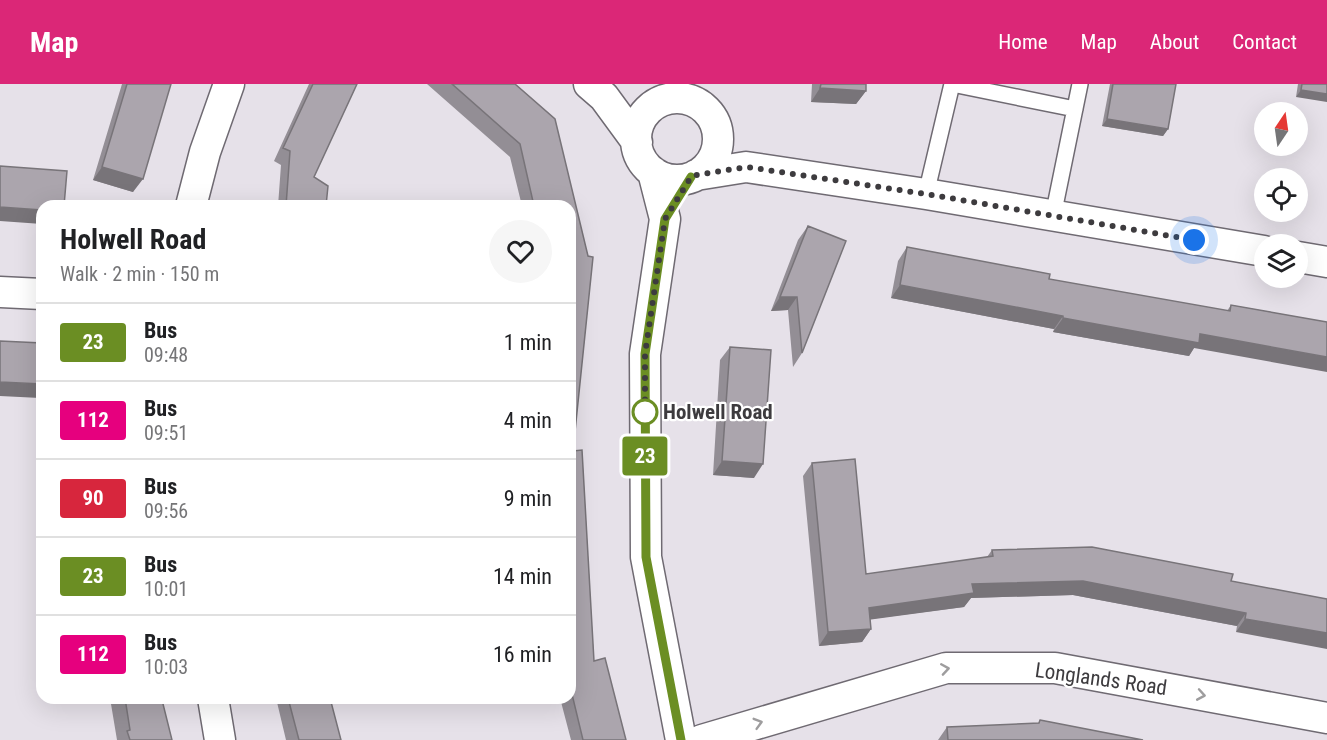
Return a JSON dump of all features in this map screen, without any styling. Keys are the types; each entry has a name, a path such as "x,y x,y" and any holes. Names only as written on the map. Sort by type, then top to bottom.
{"street":[{"path":"193,200 205,152 229,84"},
{"path":"597,90 685,95 706,109 714,121 718,141 716,154 708,166 694,176 665,219"},
{"path":"597,90 637,142 644,162 654,172 669,179 747,167 926,194 1254,249"},
{"path":"637,142 638,127 645,114 685,95"},
{"path":"654,172 665,219 645,354 646,557 681,740"},
{"path":"1308,259 1327,262"},
{"path":"0,292 36,294"},
{"name":"Longlands Road","path":"702,740 946,668 1055,668 1327,718"},
{"path":"214,704 220,740"}],"lane":[{"path":"926,194 952,84 1075,109"},
{"path":"1053,216 1080,84"}],"building":[{"path":"127,84 171,84 143,179 102,167"},
{"path":"313,84 357,84 314,177 328,186 327,200 286,200 290,151 283,148"},
{"path":"452,84 515,84 555,119 575,200 533,200 520,144"},
{"path":"821,84 866,84 866,91 820,88"},
{"path":"1113,84 1176,84 1168,129 1107,119"},
{"path":"1302,84 1327,84 1327,94 1301,90"},
{"path":"0,166 67,171 65,200 36,200 36,210 0,207"},
{"path":"576,206 588,256 593,257 576,422"},
{"path":"808,226 846,241 802,353 797,297 780,297"},
{"path":"907,247 1050,274 1049,279 1230,311 1231,305 1327,322 1327,357 1200,334 1199,343 900,285"},
{"path":"0,341 36,343 36,384 0,382"},
{"path":"730,347 771,350 763,464 722,461"},
{"path":"582,450 594,661 605,658 626,740 583,740 574,704 576,451"},
{"path":"855,459 866,574 993,556 992,550 1092,547 1233,574 1231,581 1327,599 1327,633 1245,619 1246,613 1083,581 972,584 974,593 869,608 871,629 828,632 812,463"},
{"path":"126,704 163,704 172,740 130,740 127,731 130,730"},
{"path":"290,704 332,704 341,740 299,740"},
{"path":"1040,720 1143,740 948,740 947,727 1039,723"}],"bus line":[{"name":"23","path":"681,740 646,557 645,354 665,219 691,177"}],"place":[{"name":"Holwell Road","path":"645,412"}],"route":[{"path":"645,412 645,422 645,354 665,219 691,177 696,175 747,167 926,194 1194,240"}]}
